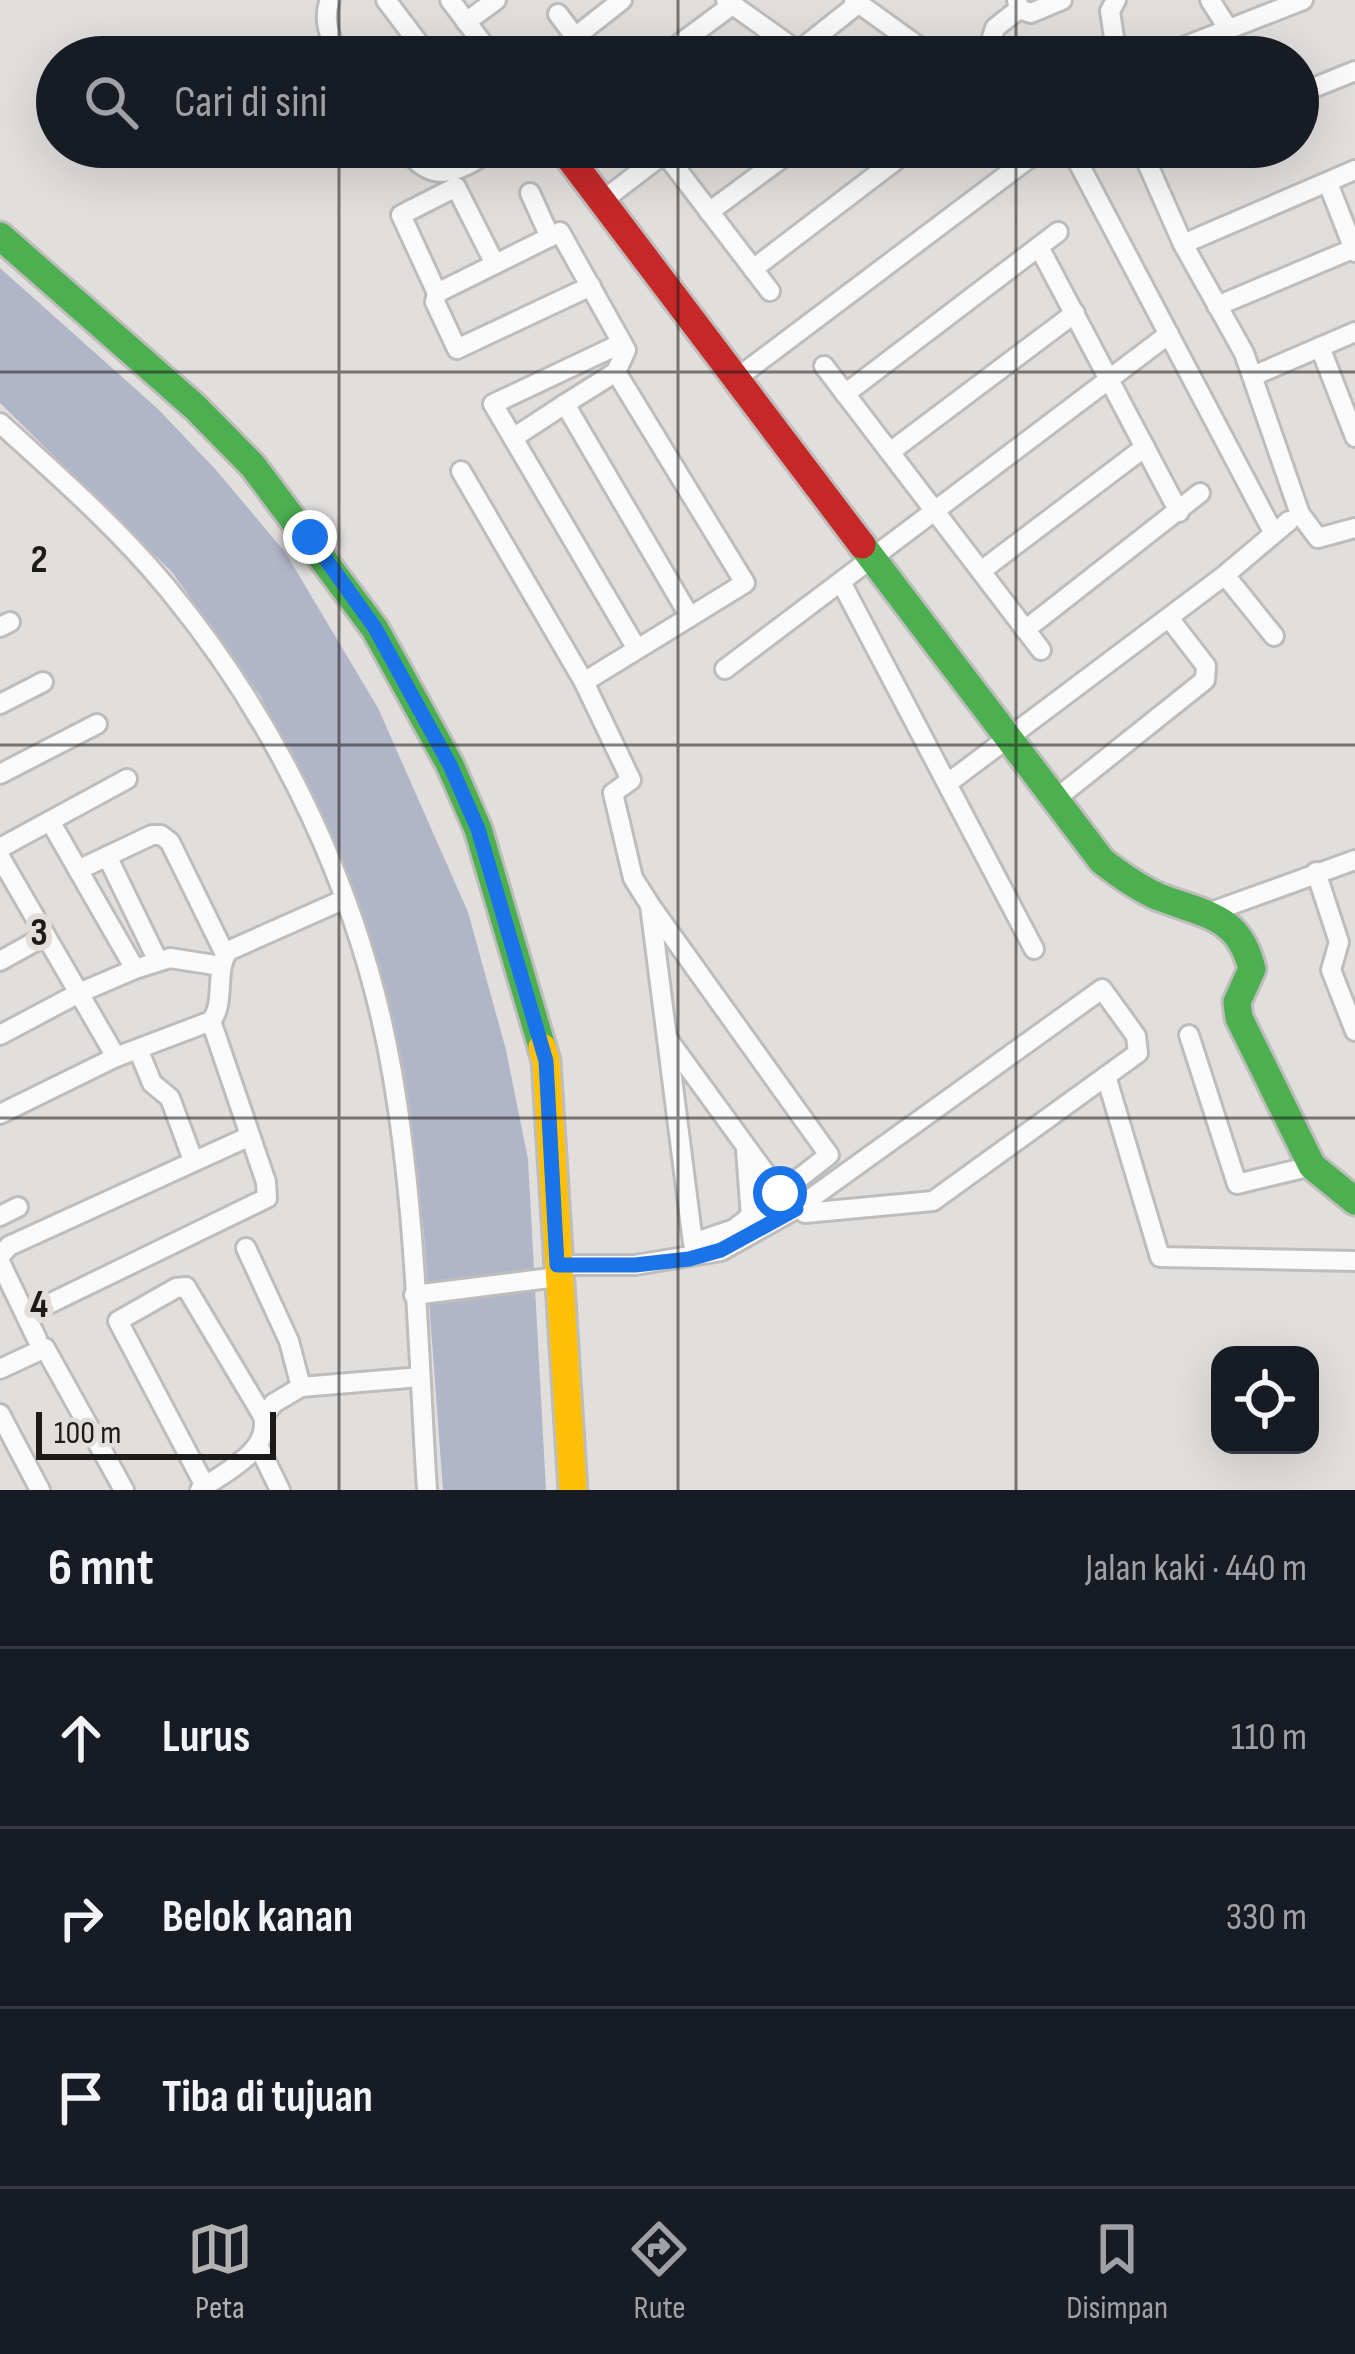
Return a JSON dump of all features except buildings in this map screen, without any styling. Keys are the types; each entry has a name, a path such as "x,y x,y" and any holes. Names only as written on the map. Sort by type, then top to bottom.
{"street":[{"path":"330,0 326,13 332,36"},
{"path":"386,0 413,36"},
{"path":"450,0 477,36"},
{"path":"466,22 496,0"},
{"path":"576,36 622,0"},
{"path":"993,36 1018,4 1031,13 1062,0"},
{"path":"1114,36 1110,11 1116,0"},
{"path":"1210,0 1229,30"},
{"path":"1213,36 1303,0"},
{"path":"688,36 729,2 773,36"},
{"path":"819,36 856,2 904,36"},
{"path":"558,14 574,36"},
{"path":"1319,85 1355,70"},
{"path":"424,168 437,172 464,168"},
{"path":"577,168 1095,853 1112,869 1162,898 1211,912 1234,928 1250,957 1250,978 1236,1010 1312,1166 1355,1201"},
{"path":"602,201 643,168"},
{"path":"679,168 770,292"},
{"path":"709,212 769,168"},
{"path":"753,269 885,168"},
{"path":"736,378 1016,168"},
{"path":"948,783 1225,575 1281,527 1169,334 1081,168"},
{"path":"1149,168 1183,244 1253,376 1300,514 1311,532 1325,539 1355,528"},
{"path":"1183,244 1355,170"},
{"path":"1217,306 1355,250 1328,183"},
{"path":"495,264 456,187 401,215 457,350 591,286"},
{"path":"530,193 550,237"},
{"path":"437,293 560,232 626,350 616,372 513,438"},
{"path":"845,394 1058,232"},
{"path":"0,236 195,407 253,466 366,615 440,745 478,829 546,1061 573,1490"},
{"path":"1040,247 1179,512"},
{"path":"890,452 1075,313"},
{"path":"1253,376 1355,332"},
{"path":"725,669 1169,334"},
{"path":"622,343 493,404 638,649"},
{"path":"1320,347 1355,437"},
{"path":"824,366 1041,650"},
{"path":"584,682 746,583 616,372"},
{"path":"565,404 690,617"},
{"path":"0,423 133,548 209,644 281,759 358,931 392,1069 404,1146 427,1490"},
{"path":"981,572 1145,447"},
{"path":"461,471 584,682 631,780 613,793 633,878 829,1155 734,1229 693,1243 650,905"},
{"path":"1025,629 1200,493"},
{"path":"1225,575 1274,637"},
{"path":"841,582 1034,949"},
{"path":"1057,798 1205,680 1206,666 1168,618"},
{"path":"0,704 43,682"},
{"path":"0,774 97,724"},
{"path":"0,848 127,779"},
{"path":"50,821 135,969"},
{"path":"0,1114 116,1057 211,1022 217,1014 223,960 167,838 152,835 78,870"},
{"path":"107,856 158,961"},
{"path":"0,857 7,883 45,936 116,1057"},
{"path":"1211,912 1355,860"},
{"path":"1316,872 1339,942 1331,970 1355,1030"},
{"path":"0,1035 79,993 158,961 223,960 345,899"},
{"path":"0,961 45,936"},
{"path":"414,1295 557,1271 689,1259 721,1250 796,1209 1102,989 1136,1036 1138,1053 933,1201 805,1213 796,1209 780,1193 667,1038"},
{"path":"26,1315 260,1203 268,1190 211,1022"},
{"path":"1189,1035 1237,1184 1312,1166"},
{"path":"138,1048 152,1083 170,1098 193,1160"},
{"path":"1106,1076 1160,1257 1355,1261"},
{"path":"38,1339 0,1259 8,1246 248,1137"},
{"path":"746,1146 752,1216"},
{"path":"246,1248 289,1341 301,1388"},
{"path":"186,1287 263,1416 266,1433 259,1447 202,1488 119,1328 120,1318 186,1287"},
{"path":"0,1369 45,1348 124,1490"},
{"path":"263,1416 274,1403 301,1388 420,1377"},
{"path":"0,1414 40,1490"},
{"path":"259,1447 280,1490"}],"water":[{"path":"0,268 158,409 216,470 285,552 378,708 468,912 506,1050 528,1159 546,1490 443,1490 424,1234 404,1070 362,912 261,697 172,572 0,403"}],"traffic: fast":[{"path":"0,236 195,407 253,466 375,629 450,765 478,829 542,1047"},
{"path":"862,545 1102,861 1151,893 1218,920 1238,938 1252,969 1237,1002 1239,1018 1312,1166 1355,1201"}],"traffic: slow":[{"path":"542,1047 573,1490"}],"traffic: jam":[{"path":"577,168 862,545"}],"route":[{"path":"310,537 375,628 450,765 478,829 546,1061 557,1265 635,1265 721,1250 796,1209 780,1193"}]}
